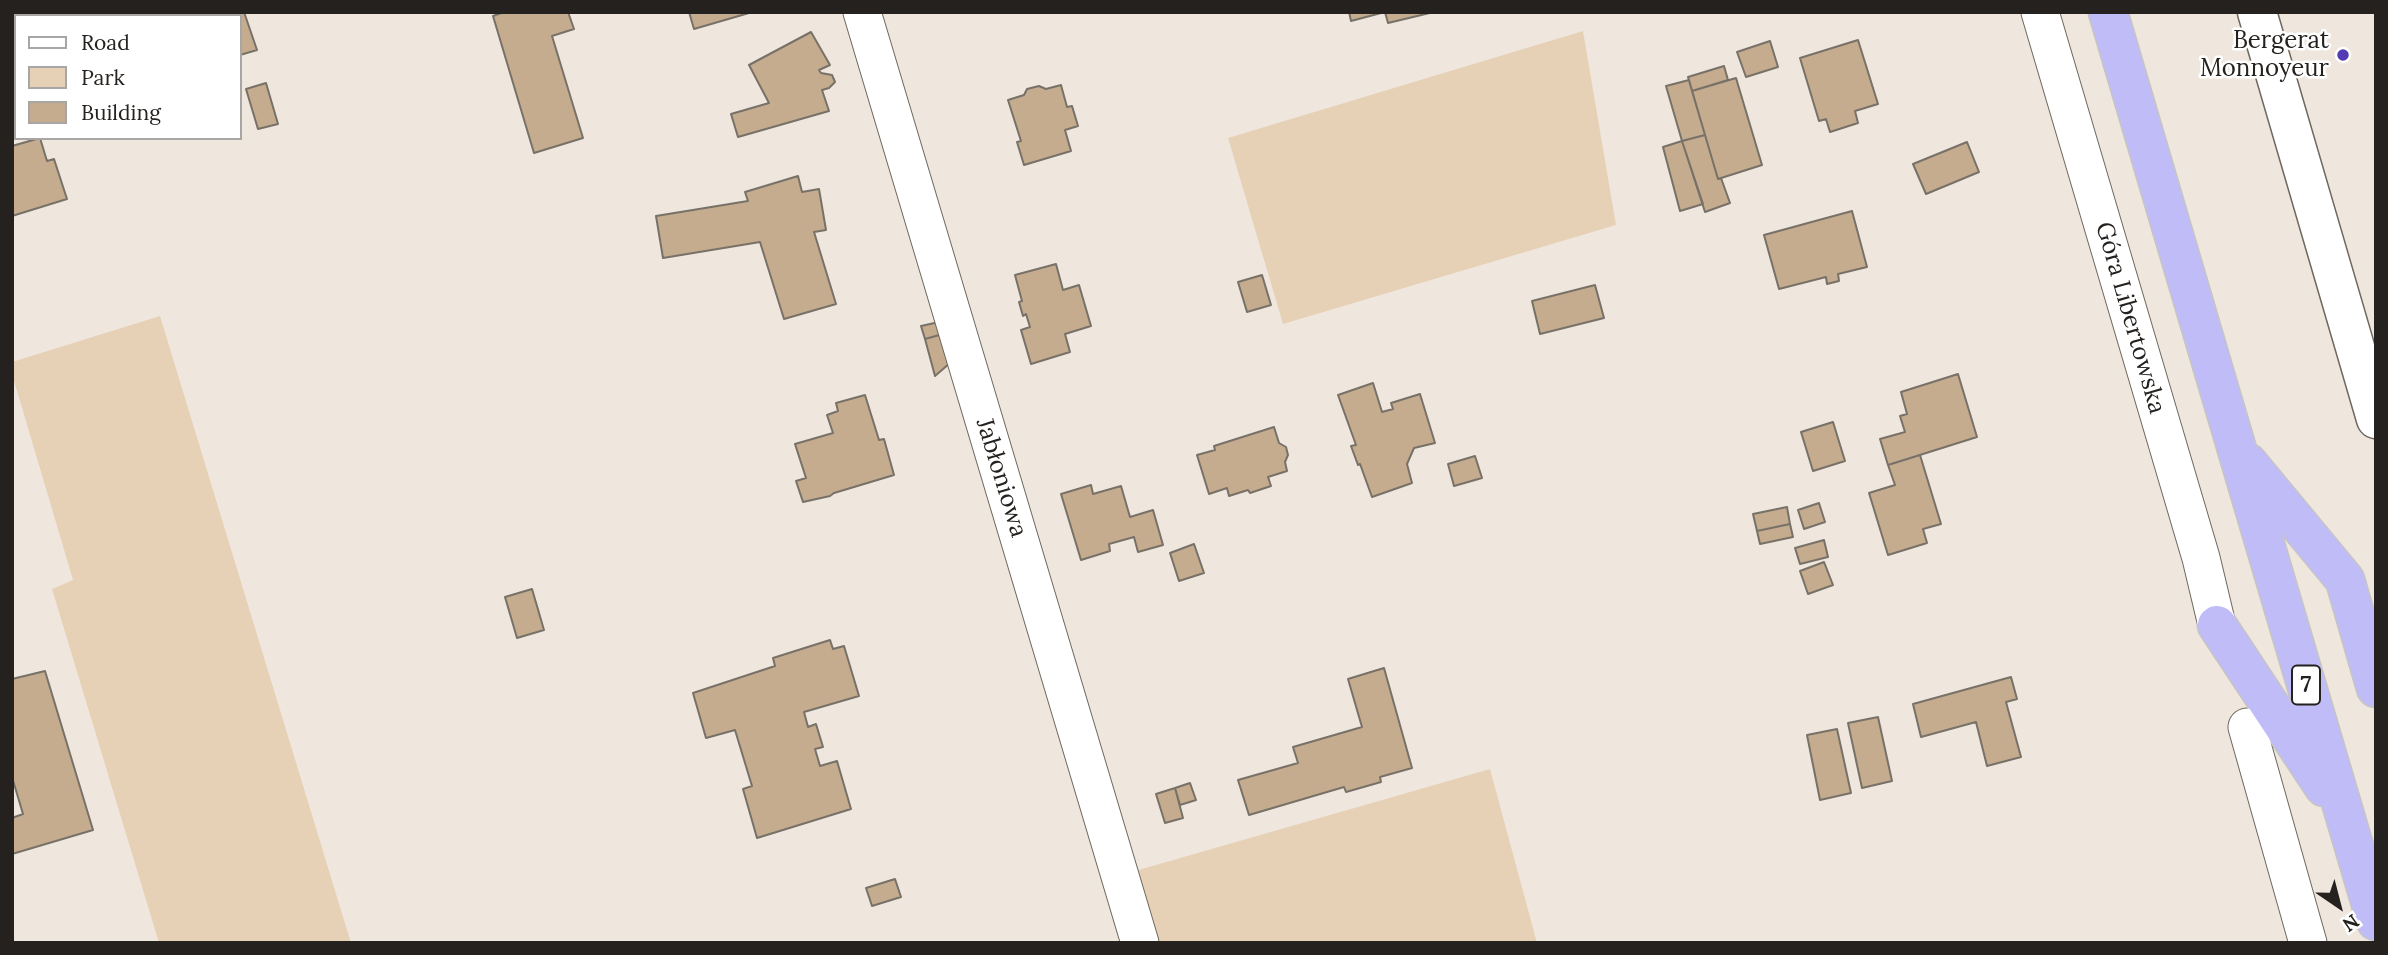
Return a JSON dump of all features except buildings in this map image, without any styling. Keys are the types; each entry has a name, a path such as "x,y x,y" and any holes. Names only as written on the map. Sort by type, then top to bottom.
{"highway":[{"name":"7","path":"2108,12 2376,921"},
{"name":"7","path":"2237,449 2345,580 2376,688"},
{"path":"2217,625 2346,819"}],"street":[{"name":"Jabłoniowa","path":"862,12 1140,943"},
{"name":"Góra Libertowska","path":"2040,12 2201,558 2217,625"},
{"path":"2257,12 2376,419"},
{"path":"2246,727 2308,943"}],"green space":[{"path":"1583,31 1616,225 1283,324 1228,138"},
{"path":"160,316 351,943 159,943 52,589 73,580 12,374 12,362"},
{"path":"1490,769 1537,943 1157,943 1135,871"}],"place":[{"name":"Bergerat Monnoyeur","path":"2343,55"}]}
